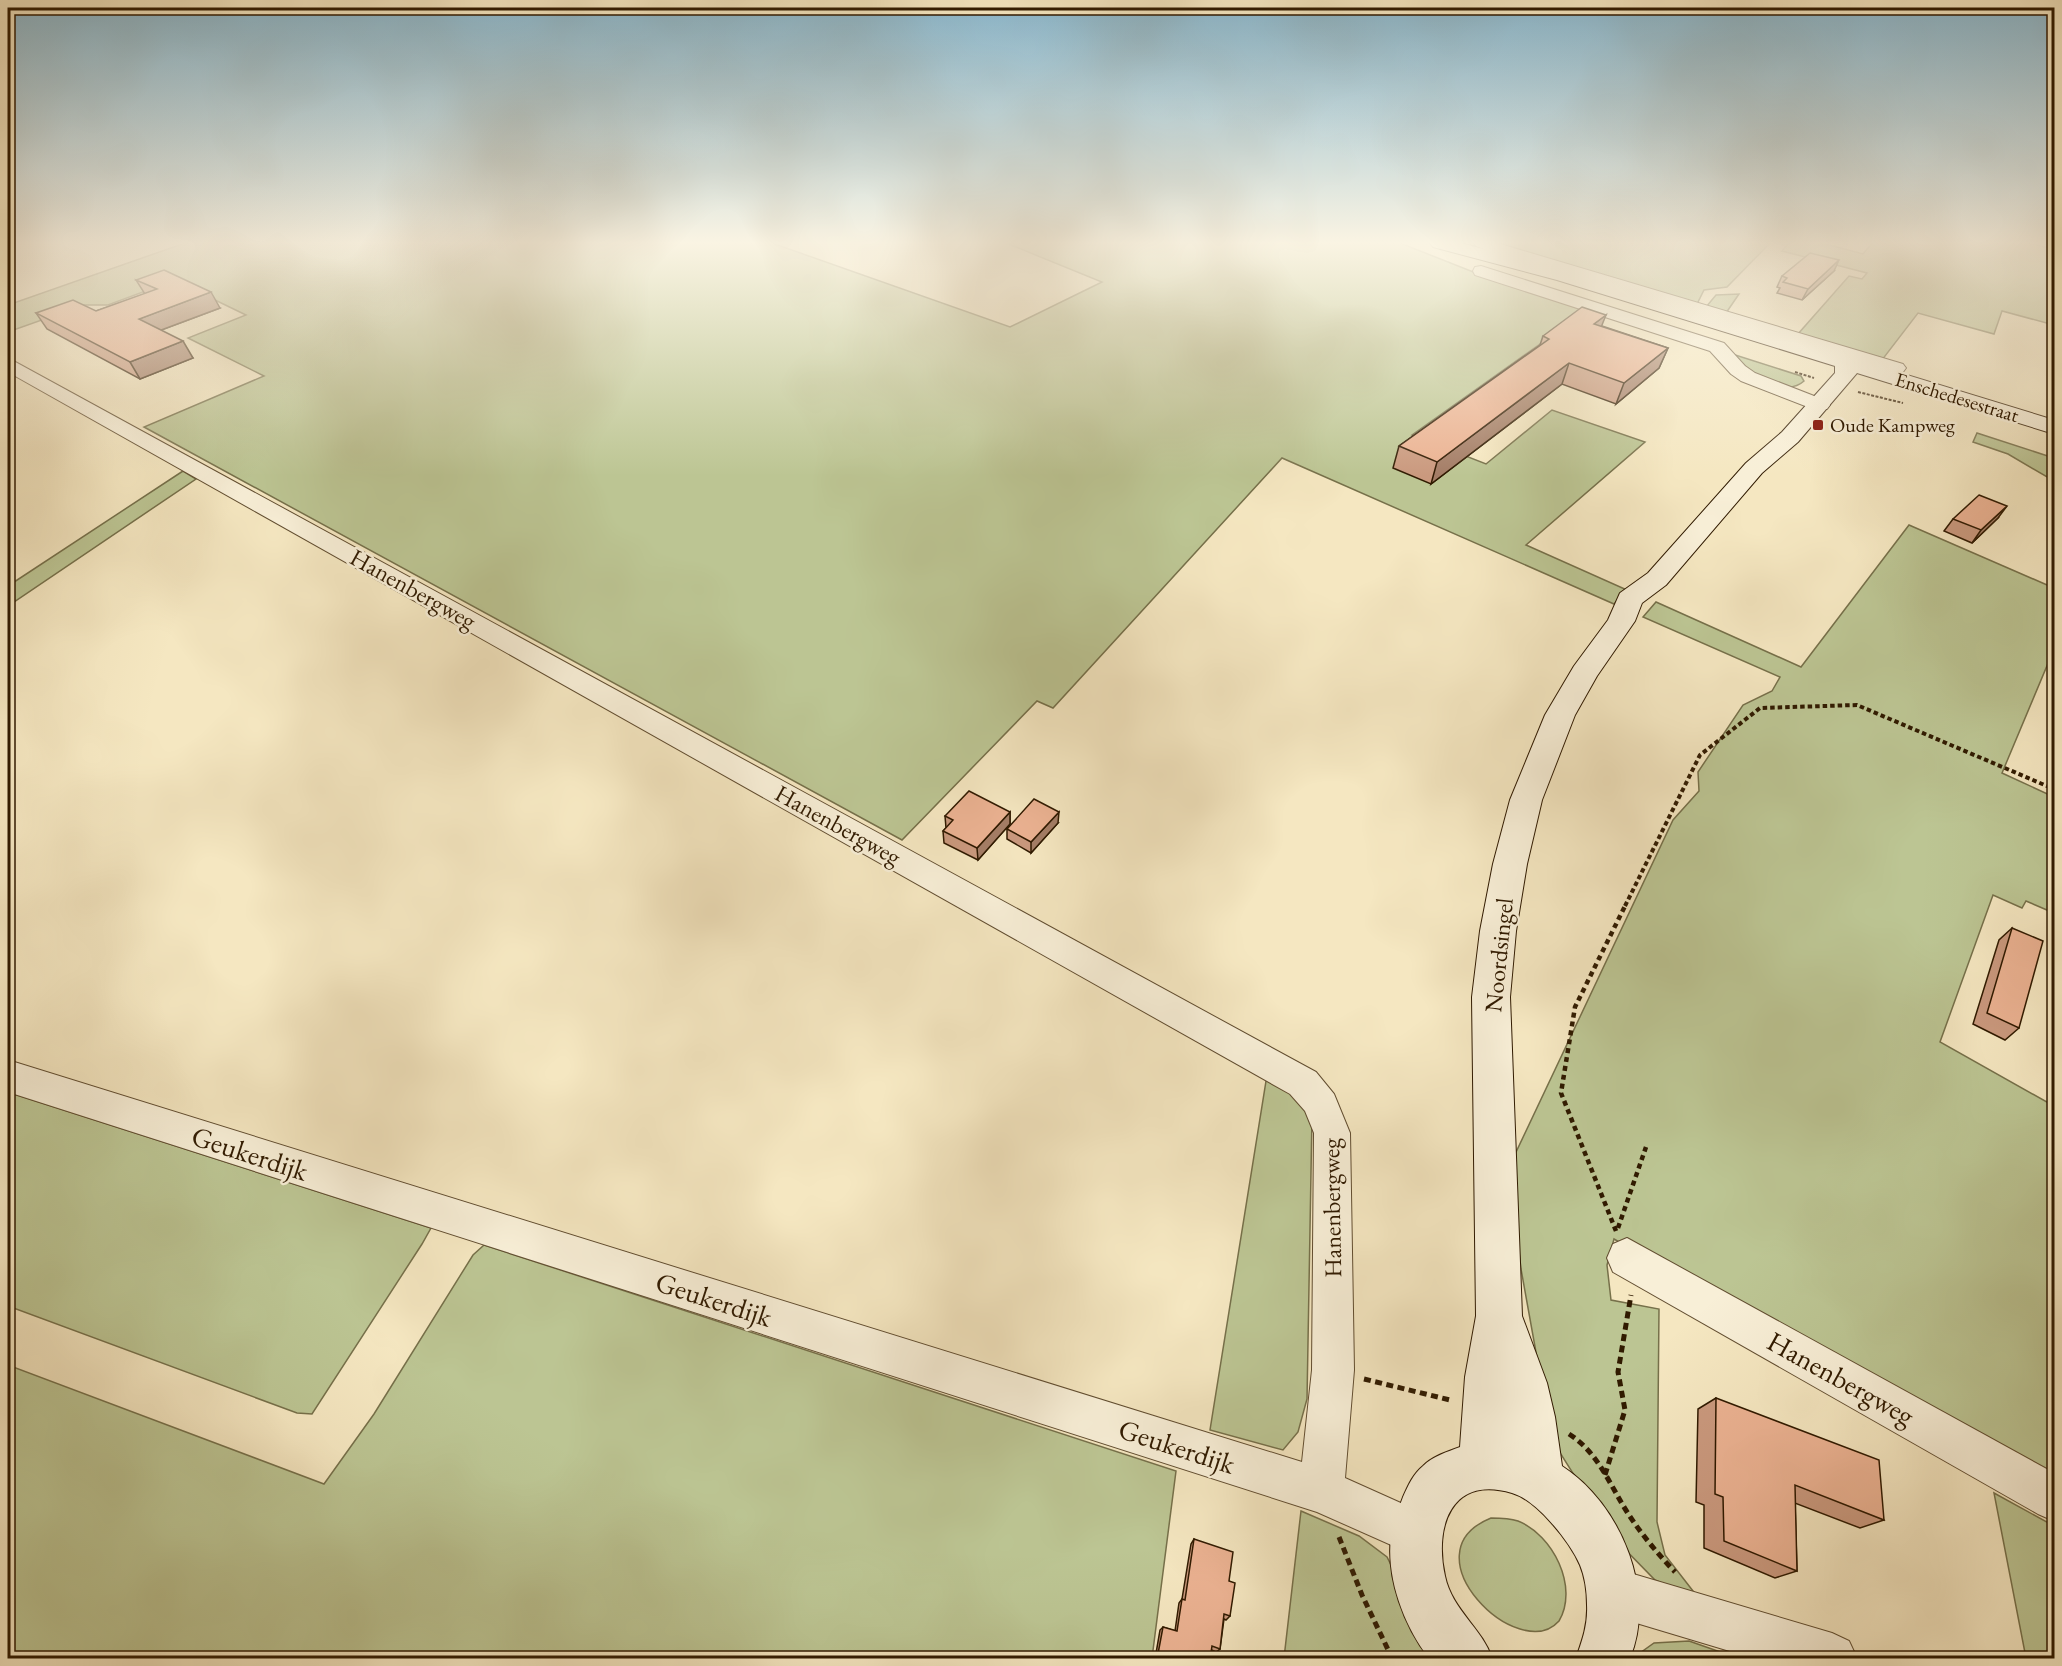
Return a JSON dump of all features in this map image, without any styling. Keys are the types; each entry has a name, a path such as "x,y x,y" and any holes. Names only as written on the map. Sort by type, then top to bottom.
{"main road":[{"name":"Enschedesestraat","path":"1669,321 1833,373 2055,439"},
{"name":"Enschedesestraat","path":"1833,373 2055,427"},
{"name":"Noordsingel","path":"1482,1465 1488,1377 1499,1316 1491,997 1500,920 1510,864 1526,800 1560,715 1584,673 1621,621 1647,606 1653,598 1657,579 1754,468 1790,437 1810,401 1833,373"},
{"name":"Noordsingel","path":"1499,1316 1523,1383 1531,1417 1539,1480"},
{"path":"1465,1659 1441,1630 1425,1597 1416,1564 1416,1533 1424,1506 1439,1484 1458,1471 1482,1465 1510,1468 1539,1480 1565,1500 1588,1526 1604,1558 1613,1592 1614,1626 1603,1659"}],"street":[{"path":"1634,321 1717,347 1738,370 1748,376 1810,401"},
{"name":"Enschedesestraat","path":"1736,321 1896,368"},
{"name":"Hanenbergweg","path":"8,364 1303,1083 1314,1093 1322,1106 1332,1133 1332,1370 1321,1491"},
{"name":"Geukerdijk","path":"8,1076 1321,1491 1416,1533"},
{"name":"Hanenbergweg","path":"1622,1245 2055,1498"},
{"path":"1613,1592 1832,1659"}],"path":[{"path":"1788,370 1833,373 1880,399 1912,405"},
{"path":"1677,1574 1654,1549 1630,1516 1605,1475 1626,1410 1618,1372 1634,1274 1561,1093 1575,1007 1700,755 1760,708 1857,705 2055,789"},
{"path":"1622,1245 1646,1147"},
{"path":"1321,1491 1362,1595 1392,1659"}],"green space":[{"path":"8,321 40,321 8,332"},
{"path":"232,321 992,321 1010,327 1023,321 1573,321 1412,435 1486,464 1552,410 1645,442 1526,545 1627,590 1614,604 1282,458 1053,708 1037,701 902,840 144,427 264,376 188,338"},
{"path":"1810,321 1912,321 1882,360 1798,334"},
{"path":"1946,321 1999,321 1994,334"},
{"path":"2038,321 2054,321 2054,325"},
{"path":"1729,353 1801,376 1804,381 1795,386 1785,387 1775,384 1754,373"},
{"path":"1977,433 2054,458 2054,481 2008,454 1973,442"},
{"path":"183,471 196,479 8,606 8,586"},
{"path":"1909,525 2054,588 2054,649 2002,773 2054,797 2054,913 2026,901 2022,908 1993,895 1940,1042 2054,1106 2054,1495 1614,1239 1607,1265 1611,1300 1659,1309 1657,1522 1665,1555 1700,1600 1655,1580 1613,1537 1557,1448 1541,1380 1521,1269 1509,1167 1673,820 1699,791 1698,772 1743,705 1772,691 1780,677 1643,617 1656,602 1801,667"},
{"path":"1267,1075 1298,1092 1312,1116 1307,1399 1298,1432 1283,1450 1210,1430"},
{"path":"8,1092 431,1228 312,1414 297,1413 8,1306"},
{"path":"484,1245 1176,1471 1152,1658 8,1658 8,1365 324,1484 374,1414 473,1255"},
{"path":"1994,1493 2054,1526 2054,1658 2026,1658"},
{"path":"1301,1511 1359,1536 1387,1557 1438,1658 1284,1658"},
{"path":"1491,1518 1515,1520 1531,1528 1552,1550 1559,1564 1566,1593 1564,1608 1559,1621 1541,1631 1519,1629 1497,1617 1477,1600 1464,1578 1459,1555 1467,1534"},
{"path":"1689,1641 1729,1655 1729,1658 1633,1658 1654,1643"}],"building":[{"path":"51,321 142,321 183,341 130,362"},
{"path":"1564,321 1598,321 1594,324 1668,348 1624,383 1569,363 1437,462 1399,446 1549,339 1543,336"},
{"path":"1979,495 2007,506 1981,530 1953,519"},
{"path":"969,791 1010,812 977,848 943,831 953,820 945,816"},
{"path":"1034,799 1059,812 1031,842 1007,829"},
{"path":"2012,928 2043,941 2019,1028 1987,1013"},
{"path":"1716,1398 1879,1460 1884,1520 1795,1485 1797,1571 1724,1541 1723,1497 1715,1494"},
{"path":"1194,1539 1233,1552 1229,1581 1235,1583 1230,1616 1224,1614 1220,1649 1212,1646 1210,1659 1157,1659 1163,1627 1177,1631 1182,1599 1185,1600"}],"place":[{"name":"Oude Kampweg","path":"1818,425"}]}
